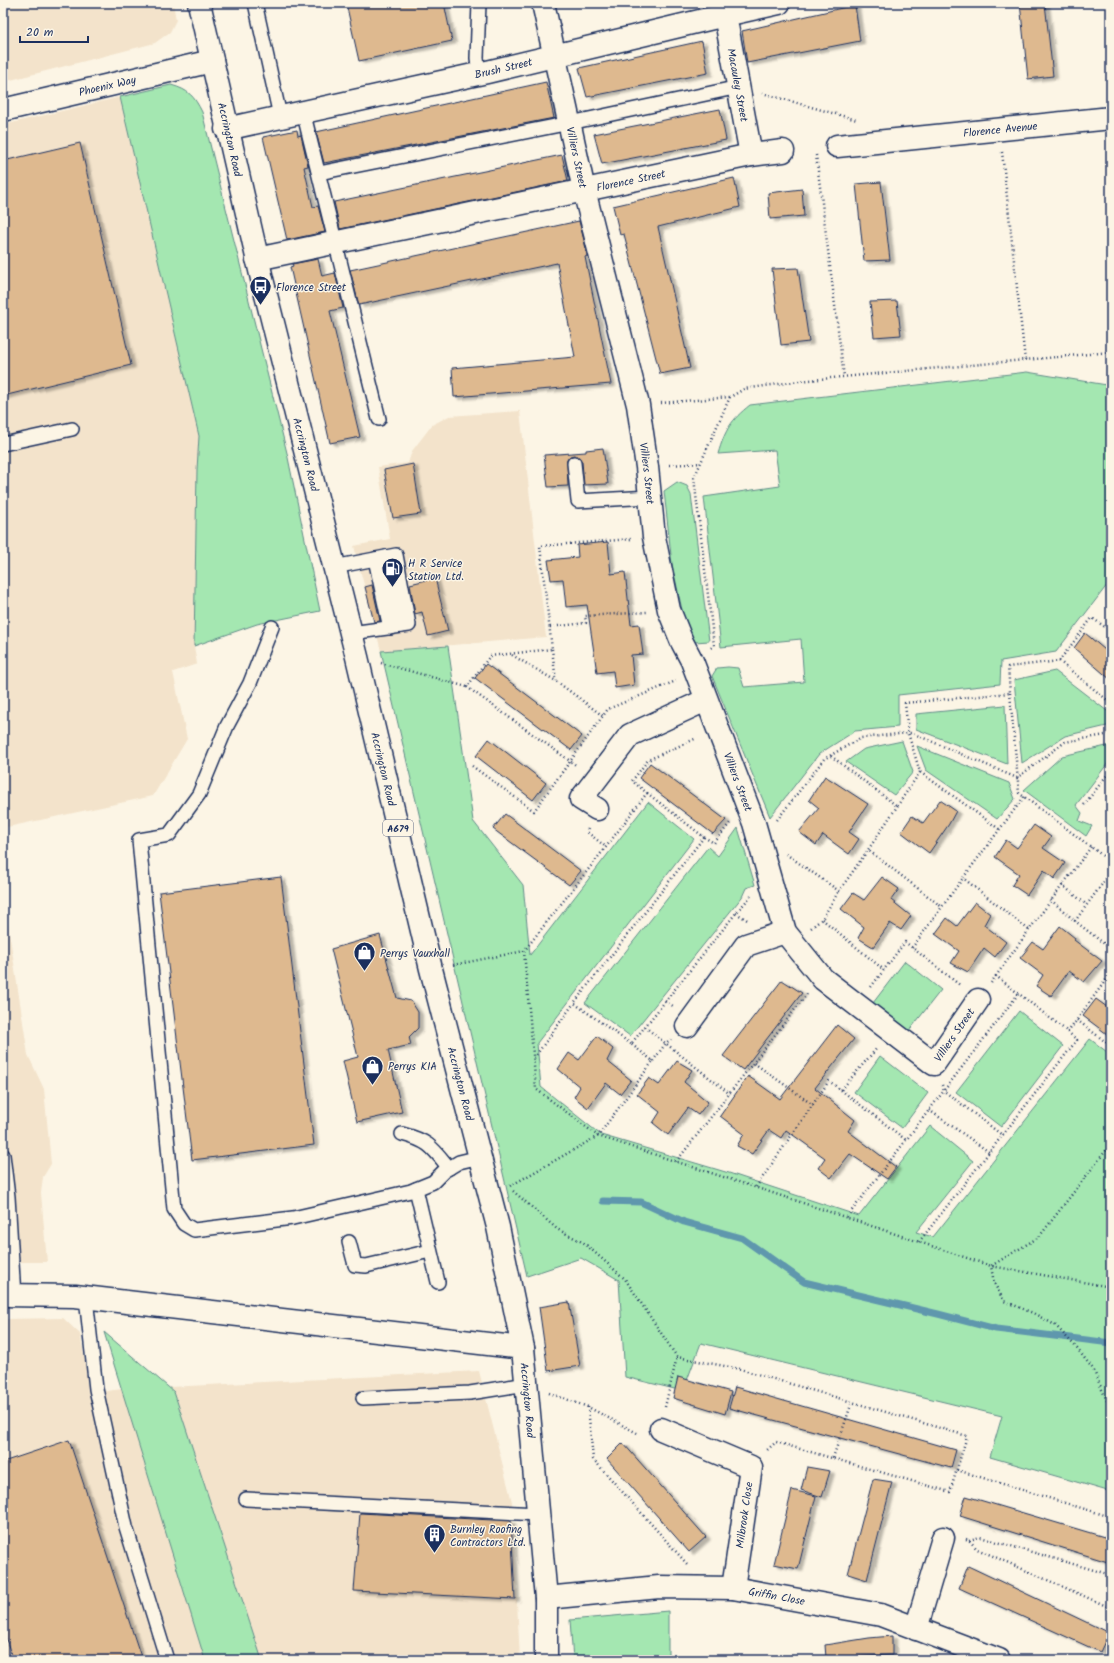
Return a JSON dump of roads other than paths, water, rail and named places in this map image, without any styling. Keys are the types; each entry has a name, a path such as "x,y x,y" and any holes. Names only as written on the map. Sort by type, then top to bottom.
{"street":[{"name":"Accrington Road","path":"199,3 226,129 257,260 351,634 431,969 498,1226 523,1348 527,1384 546,1598 546,1660"},
{"name":"Villiers Street","path":"543,3 584,190 638,405 651,497 654,537 669,610 694,666 747,804 790,938 820,976 934,1064 978,1000"},
{"name":"Brush Street","path":"226,129 555,57 779,3"},
{"name":"Macauley Street","path":"725,15 751,155"},
{"name":"Phoenix Way","path":"3,110 212,61"},
{"name":"Florence Avenue","path":"837,146 1111,118"},
{"name":"Florence Street","path":"257,260 335,242 751,155 783,151"},
{"path":"597,809 581,799 630,735 706,700"},
{"path":"687,1026 746,945 790,938"},
{"path":"8,1296 86,1298 523,1348"},
{"name":"Milbrook Close","path":"661,1429 751,1467 733,1588"},
{"path":"916,1629 943,1538"},
{"name":"Griffin Close","path":"546,1598 659,1587 733,1588 880,1616 999,1660"}],"lane":[{"path":"255,3 280,116"},
{"path":"479,3 477,58 479,74"},
{"path":"319,173 570,123 738,87"},
{"path":"303,111 379,419"},
{"path":"3,444 72,428"},
{"path":"574,463 578,501 651,497"},
{"path":"334,567 396,555 409,625 351,634"},
{"path":"380,558 395,627"},
{"path":"272,627 250,683 227,726 199,794 169,835 139,840 174,1209 184,1224 194,1230 293,1218 416,1189 433,1182 449,1168 459,1162 480,1157"},
{"path":"402,1134 420,1139 433,1148 449,1168"},
{"path":"3,1155 8,1197 8,1296"},
{"path":"416,1189 438,1282"},
{"path":"349,1242 355,1265 366,1266 430,1251"},
{"path":"86,1298 96,1389 126,1526 167,1660"},
{"path":"363,1398 470,1393 527,1384"},
{"path":"246,1499 538,1514"}],"waterway":[{"path":"603,1201 641,1202 684,1222 742,1238 804,1282 996,1329 1111,1343"}],"place":[{"name":"Florence Street","path":"260,306"},
{"name":"H R Service Station Ltd.","path":"393,588"},
{"name":"Perrys Vauxhall","path":"364,972"},
{"name":"Perrys KIA","path":"372,1086"},
{"name":"Burnley Roofing Contractors Ltd.","path":"435,1554"}]}
